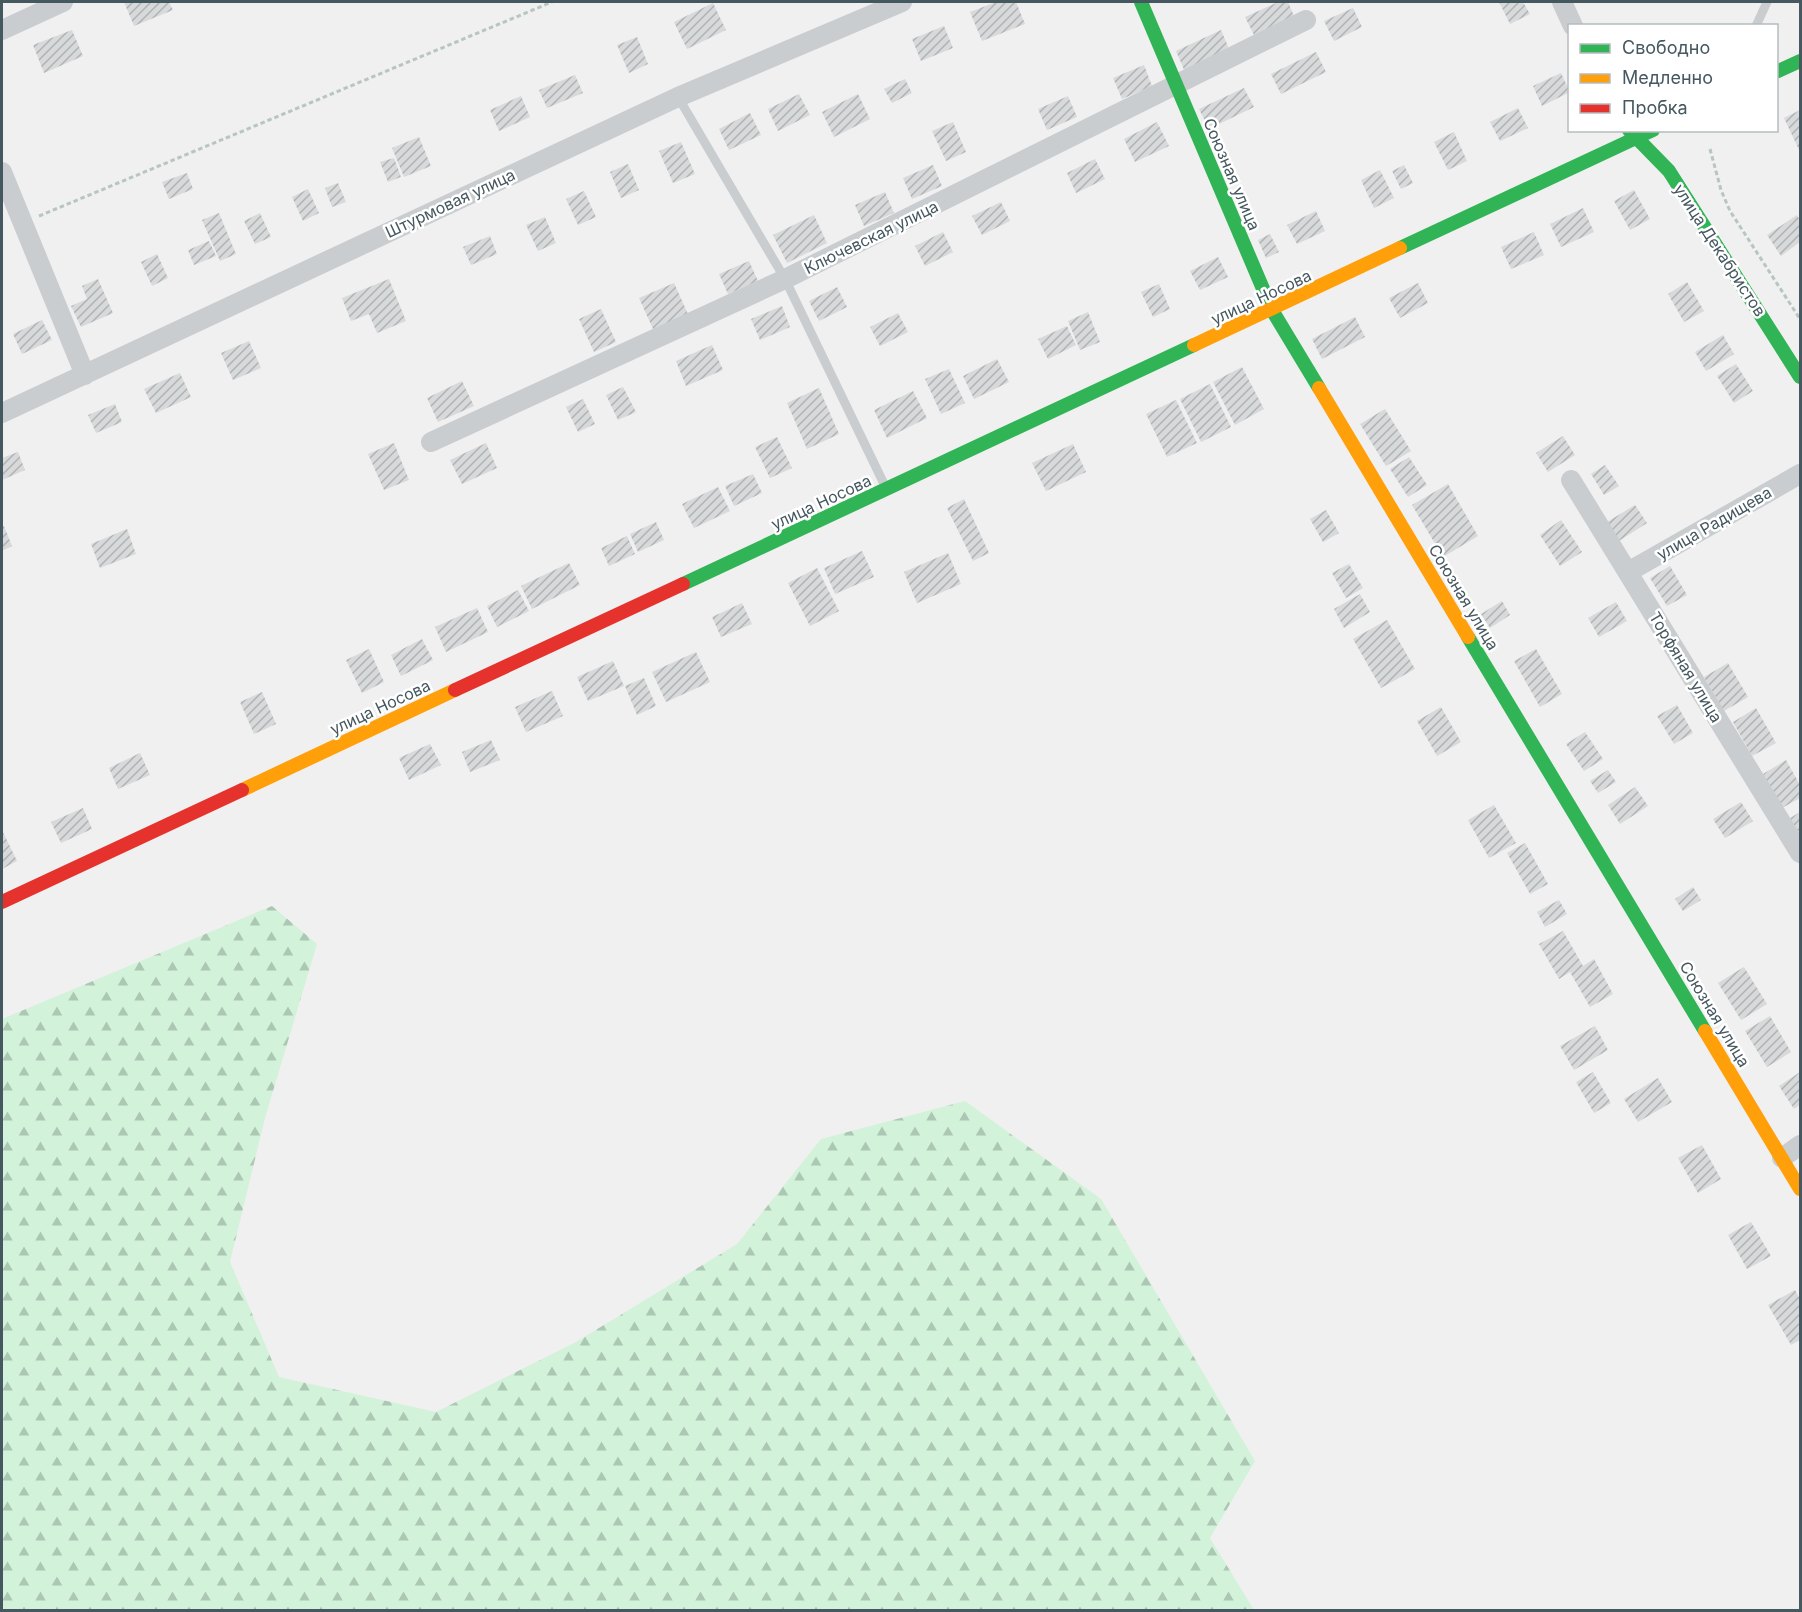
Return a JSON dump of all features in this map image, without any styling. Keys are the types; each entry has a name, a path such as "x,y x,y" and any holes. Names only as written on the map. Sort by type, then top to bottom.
{"street":[{"path":"2,30 63,2"},
{"name":"Штурмовая улица","path":"2,413 678,97 902,2"},
{"name":"Союзная улица","path":"1141,2 1272,310 1800,1189"},
{"path":"1562,2 1572,24"},
{"name":"Ключевская улица","path":"431,442 784,279 1306,21"},
{"path":"1778,71 1800,61"},
{"name":"улица Носова","path":"2,902 1272,310 1632,135"},
{"name":"улица Декабристов","path":"1632,135 1669,171 1800,377"},
{"path":"2,172 85,375"},
{"name":"улица Радищева","path":"1628,572 1800,474"},
{"name":"Торфяная улица","path":"1571,480 1800,854"},
{"path":"1782,1158 1800,1145"}],"lane":[{"path":"1757,24 1767,2"},
{"path":"678,97 784,279 886,489"}],"path":[{"path":"22,223 552,2"},
{"path":"1710,148 1721,190 1730,210 1800,319"}],"green space":[{"path":"272,906 317,944 265,1118 230,1262 279,1377 436,1412 576,1342 737,1244 821,1139 965,1101 1101,1199 1255,1461 1210,1538 1254,1610 2,1610 2,1019"}],"building":[{"path":"124,2 169,2 173,10 134,26"},
{"path":"996,2 1016,2 1025,24 982,41 970,12"},
{"path":"1278,2 1288,2 1294,16 1254,35 1245,17"},
{"path":"1499,2 1523,2 1530,14 1510,24"},
{"path":"713,3 726,30 687,49 674,22"},
{"path":"1353,8 1362,27 1334,41 1324,21"},
{"path":"944,26 953,48 921,61 912,39"},
{"path":"72,30 83,56 44,73 33,45"},
{"path":"1221,30 1230,51 1185,72 1176,51"},
{"path":"637,37 648,64 629,73 617,45"},
{"path":"1316,52 1326,72 1281,94 1271,74"},
{"path":"1144,65 1152,86 1122,99 1113,78"},
{"path":"1561,73 1568,93 1542,106 1533,86"},
{"path":"575,75 583,93 547,108 539,90"},
{"path":"905,79 912,93 892,103 884,89"},
{"path":"1244,88 1254,107 1209,129 1199,109"},
{"path":"799,94 810,115 778,131 768,109"},
{"path":"858,94 870,119 834,137 822,112"},
{"path":"521,96 530,117 499,131 490,110"},
{"path":"1068,96 1077,117 1047,130 1038,109"},
{"path":"1518,108 1528,128 1500,141 1490,122"},
{"path":"1800,110 1800,152 1784,118"},
{"path":"750,113 761,135 729,150 719,129"},
{"path":"953,122 966,152 946,161 932,131"},
{"path":"1157,122 1169,146 1135,162 1124,139"},
{"path":"1454,132 1467,161 1448,170 1434,142"},
{"path":"419,137 431,166 404,177 392,148"},
{"path":"681,142 695,174 673,183 659,151"},
{"path":"394,158 401,177 388,182 380,162"},
{"path":"1095,159 1105,179 1076,193 1067,173"},
{"path":"628,164 639,190 621,198 610,172"},
{"path":"933,165 942,186 912,199 903,178"},
{"path":"1404,165 1413,183 1401,189 1392,171"},
{"path":"1380,170 1394,198 1374,208 1361,180"},
{"path":"187,173 193,189 169,199 162,182"},
{"path":"338,183 346,202 332,207 325,188"},
{"path":"308,189 319,213 303,221 292,197"},
{"path":"1634,190 1650,219 1630,230 1614,201"},
{"path":"584,191 596,217 578,225 566,199"},
{"path":"885,192 894,213 864,226 855,205"},
{"path":"1001,202 1010,221 982,235 972,216"},
{"path":"1583,208 1594,232 1561,247 1550,224"},
{"path":"1316,211 1325,231 1297,244 1287,225"},
{"path":"219,213 236,254 220,261 202,220"},
{"path":"260,213 271,237 255,244 244,221"},
{"path":"814,215 827,243 787,263 773,235"},
{"path":"1797,215 1800,220 1800,242 1781,256 1767,235"},
{"path":"545,217 556,243 538,251 526,225"},
{"path":"943,232 953,252 925,266 915,246"},
{"path":"1534,232 1544,255 1511,269 1501,247"},
{"path":"1270,234 1279,252 1266,258 1258,240"},
{"path":"490,236 497,254 471,265 463,247"},
{"path":"209,241 216,256 194,265 188,250"},
{"path":"157,254 168,278 152,286 141,262"},
{"path":"1218,257 1228,277 1200,290 1190,271"},
{"path":"749,261 758,281 728,294 719,274"},
{"path":"98,279 113,313 81,327 71,306 87,299 82,286"},
{"path":"389,279 406,321 377,333 369,314 351,321 342,298"},
{"path":"1687,282 1704,311 1684,322 1668,294"},
{"path":"674,283 688,314 653,329 639,298"},
{"path":"1418,283 1428,303 1400,318 1389,298"},
{"path":"1159,284 1170,309 1153,317 1141,292"},
{"path":"837,287 847,307 819,321 809,301"},
{"path":"782,306 790,327 760,340 751,319"},
{"path":"601,309 616,342 594,352 579,319"},
{"path":"1088,312 1100,342 1080,350 1068,321"},
{"path":"898,313 908,332 880,346 870,327"},
{"path":"1355,317 1365,337 1322,359 1312,339"},
{"path":"42,320 52,340 22,354 13,334"},
{"path":"1067,326 1076,345 1048,359 1038,339"},
{"path":"1723,335 1734,354 1706,371 1695,352"},
{"path":"249,341 261,368 233,380 221,353"},
{"path":"712,345 723,370 686,386 676,361"},
{"path":"997,359 1009,382 974,399 963,376"},
{"path":"1736,364 1753,391 1734,403 1717,376"},
{"path":"1242,367 1264,409 1235,425 1213,382"},
{"path":"949,369 965,403 941,414 925,379"},
{"path":"180,373 191,397 156,413 144,389"},
{"path":"462,381 474,406 438,422 427,398"},
{"path":"1210,384 1231,427 1201,442 1180,399"},
{"path":"623,387 636,412 618,420 606,395"},
{"path":"819,388 839,434 807,449 787,403"},
{"path":"913,391 927,418 887,438 874,410"},
{"path":"583,399 595,424 578,432 566,407"},
{"path":"1176,400 1197,443 1167,457 1146,414"},
{"path":"115,404 122,422 96,433 88,415"},
{"path":"1385,409 1411,451 1386,466 1360,424"},
{"path":"1563,436 1575,455 1548,472 1536,453"},
{"path":"777,437 792,468 770,478 755,447"},
{"path":"394,443 409,480 384,490 368,454"},
{"path":"486,443 497,468 462,484 450,460"},
{"path":"1073,444 1086,472 1046,491 1032,463"},
{"path":"18,452 25,470 2,480 2,458"},
{"path":"1409,457 1427,485 1408,497 1390,469"},
{"path":"1605,465 1619,486 1604,495 1591,474"},
{"path":"753,474 762,493 734,506 725,486"},
{"path":"1448,484 1478,536 1443,557 1412,505"},
{"path":"718,487 730,511 694,528 682,504"},
{"path":"964,499 989,553 973,561 947,508"},
{"path":"1635,505 1647,523 1619,541 1607,522"},
{"path":"1326,510 1339,533 1323,542 1310,519"},
{"path":"1561,520 1582,552 1560,566 1540,535"},
{"path":"656,522 664,540 638,552 630,534"},
{"path":"4,526 12,546 2,551 2,527"},
{"path":"127,529 136,554 100,568 91,544"},
{"path":"627,536 635,554 609,566 601,548"},
{"path":"862,551 874,577 835,594 824,568"},
{"path":"948,553 961,584 917,603 904,572"},
{"path":"569,563 580,585 532,609 521,586"},
{"path":"1349,564 1363,588 1346,598 1332,573"},
{"path":"1670,566 1687,595 1667,606 1650,578"},
{"path":"817,568 839,611 810,626 788,583"},
{"path":"518,590 529,611 497,627 487,606"},
{"path":"1360,594 1370,612 1344,628 1334,609"},
{"path":"1502,601 1510,615 1490,628 1481,614"},
{"path":"1616,602 1627,621 1599,637 1588,618"},
{"path":"742,603 752,624 721,637 712,617"},
{"path":"477,608 488,632 446,652 435,627"},
{"path":"1387,620 1415,669 1381,688 1353,639"},
{"path":"422,639 433,660 401,676 391,655"},
{"path":"369,649 384,682 362,693 346,660"},
{"path":"1536,649 1562,694 1540,707 1514,661"},
{"path":"696,652 710,682 666,702 652,672"},
{"path":"613,661 624,686 588,701 577,677"},
{"path":"1728,663 1748,697 1724,711 1704,677"},
{"path":"644,678 656,706 637,715 625,686"},
{"path":"552,691 563,716 526,732 515,707"},
{"path":"262,692 276,724 254,734 240,702"},
{"path":"1677,705 1693,733 1674,744 1657,716"},
{"path":"1441,707 1461,742 1437,756 1417,721"},
{"path":"1756,708 1776,743 1752,756 1733,722"},
{"path":"1585,732 1603,759 1584,771 1566,744"},
{"path":"491,740 500,760 470,772 462,752"},
{"path":"430,744 441,765 409,780 399,758"},
{"path":"140,753 150,775 118,789 109,768"},
{"path":"1786,760 1800,785 1800,798 1782,808 1763,774"},
{"path":"1608,770 1616,782 1598,793 1590,781"},
{"path":"1635,787 1648,806 1620,824 1608,805"},
{"path":"1741,802 1753,821 1725,838 1713,819"},
{"path":"1494,805 1516,843 1489,858 1468,820"},
{"path":"83,808 92,829 61,843 51,822"},
{"path":"1800,812 1800,835 1790,818"},
{"path":"2,830 17,861 2,869"},
{"path":"1525,843 1548,884 1530,894 1507,853"},
{"path":"1693,887 1701,900 1683,911 1675,899"},
{"path":"1559,900 1567,914 1545,927 1537,912"},
{"path":"1563,931 1583,966 1594,959 1613,994 1590,1007 1570,972 1559,979 1539,944"},
{"path":"1744,967 1767,1004 1741,1020 1718,983"},
{"path":"1770,1016 1791,1052 1767,1067 1745,1031"},
{"path":"1595,1026 1608,1050 1574,1070 1560,1046"},
{"path":"1593,1072 1611,1103 1594,1113 1576,1082"},
{"path":"1800,1072 1800,1105 1794,1109 1779,1086"},
{"path":"1658,1078 1672,1102 1638,1122 1624,1099"},
{"path":"1702,1145 1721,1179 1698,1193 1678,1158"},
{"path":"1751,1222 1771,1256 1747,1269 1728,1235"},
{"path":"1795,1290 1800,1299 1800,1340 1791,1345 1768,1305"}],"traffic: fast":[{"path":"1141,2 1272,310 1319,388"},
{"path":"1778,71 1800,61"},
{"path":"1631,132 1669,171 1800,377"},
{"path":"1400,248 1649,132"},
{"path":"683,584 1194,345"},
{"path":"1468,637 1705,1031"}],"traffic: slow":[{"path":"1194,345 1400,248"},
{"path":"1319,388 1468,637"},
{"path":"242,790 455,690"},
{"path":"1705,1031 1800,1189"}],"traffic: jam":[{"path":"455,690 683,584"},
{"path":"2,902 242,790"}]}
